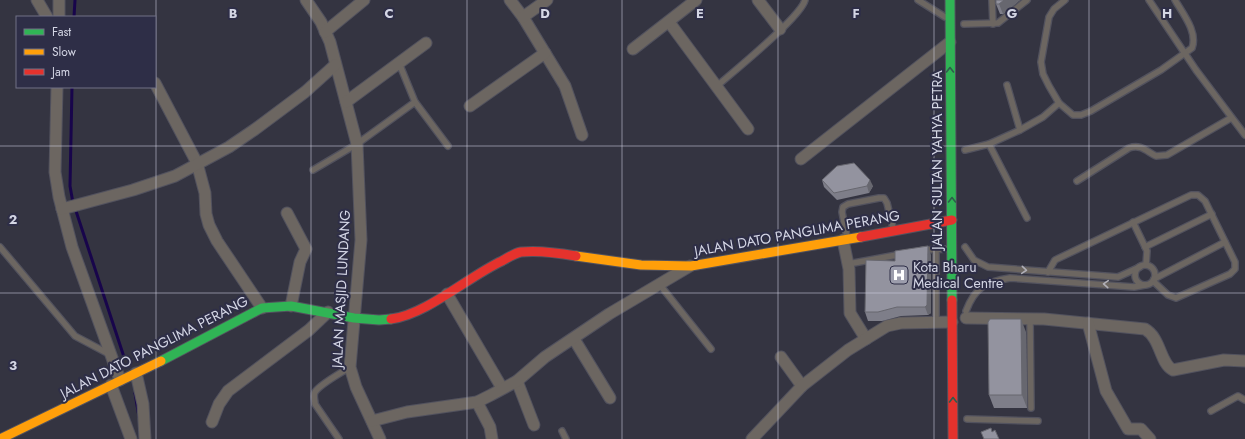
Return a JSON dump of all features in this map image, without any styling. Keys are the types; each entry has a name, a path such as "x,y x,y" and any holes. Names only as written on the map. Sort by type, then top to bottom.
{"main road":[{"name":"JALAN SULTAN YAHYA PETRA","path":"950,0 953,439"},
{"path":"964,12 964,28"},
{"name":"JALAN DATO PANGLIMA PERANG","path":"0,439 136,373 262,308 291,306 354,318 379,320 399,318 428,305 488,267 520,252 556,253 641,265 691,266 952,220"},
{"name":"JALAN SULTAN YAHYA PETRA","path":"965,243 966,268"},
{"path":"966,290 966,318"}],"street":[{"path":"36,0 46,16"},
{"path":"59,0 59,16"},
{"name":"JALAN MASJID LUNDANG","path":"306,0 325,32 357,144 361,240 350,367 356,387 380,439"},
{"path":"325,32 364,0"},
{"path":"510,0 523,17 545,52 564,86 582,135"},
{"path":"523,17 547,0"},
{"path":"633,49 696,0"},
{"path":"758,0 780,29"},
{"path":"669,22 748,129"},
{"path":"801,159 950,42"},
{"path":"346,102 426,43"},
{"path":"470,106 545,52"},
{"path":"70,206 175,176 229,147 254,130 293,101 335,65"},
{"path":"156,85 197,163 205,193 206,214 209,225 262,308"},
{"path":"57,88 55,172 70,206 72,247 110,354 131,439"},
{"path":"286,213 306,249 300,262 291,306"},
{"path":"845,240 848,264 850,313 866,339"},
{"path":"372,422 407,412 477,402 517,381 545,357 574,339 609,314 691,266"},
{"path":"447,294 502,388"},
{"path":"212,422 219,404 228,391 309,330 328,312"},
{"path":"966,318 1030,319 1145,329 1154,336 1167,365 1173,370 1224,360 1245,361"},
{"path":"752,439 802,386 848,350 887,326 895,324 952,322"},
{"path":"1088,323 1106,391 1128,429 1141,429 1150,439"},
{"path":"574,339 610,398"},
{"path":"781,357 802,386"},
{"path":"136,373 143,404 145,439"},
{"path":"517,381 534,425"},
{"path":"477,402 490,427 492,439"}],"lane":[{"path":"717,86 780,29 800,9 804,0"},
{"path":"918,0 950,20"},
{"path":"992,0 993,24"},
{"path":"964,28 993,24 1002,21 1027,0"},
{"path":"1065,0 1054,9 1049,17 1041,62 1043,74 1059,103 1073,115 1081,115 1185,54 1192,48 1194,43 1193,34 1174,0"},
{"path":"1149,0 1185,54 1245,135"},
{"path":"399,63 415,102 448,146"},
{"path":"1008,85 1020,130"},
{"path":"312,170 357,144 415,102"},
{"path":"965,150 989,144 1020,130 1043,117 1059,103"},
{"path":"1077,181 1129,148 1136,146 1142,147 1156,156 1167,155 1231,118"},
{"path":"989,144 1028,218"},
{"path":"965,243 974,260 988,267 1048,272 1118,277 1143,266 1154,270 1154,280 1168,295 1176,298 1230,274 1235,269 1235,262 1212,214 1202,198 1198,195 1191,195 1055,260 1048,272"},
{"path":"845,240 842,212 843,207 848,204 879,198 884,198 887,203 893,231"},
{"path":"1145,247 1212,214"},
{"path":"1133,222 1145,247 1143,266 1136,271 1136,278 1139,283 1145,285"},
{"path":"966,318 972,297 982,287 993,281 1010,278 1134,287 1145,285 1225,242"},
{"path":"0,247 75,336 110,354"},
{"path":"936,249 936,322"},
{"path":"914,251 952,249"},
{"path":"848,264 906,253"},
{"path":"660,285 711,349"},
{"path":"1030,319 1031,408"},
{"path":"339,439 315,404 314,398 315,392 319,388 350,367"},
{"path":"1211,411 1238,396 1245,400"},
{"path":"967,419 1038,421"},
{"path":"562,431 566,439"}],"building":[{"path":"996,0 1004,0 999,4 996,4"},
{"path":"854,163 870,180 867,186 834,193 822,180 837,166"},
{"path":"928,246 927,305 925,307 897,307 878,312 865,312 866,260 895,261 895,251"},
{"path":"990,319 1021,319 1022,395 989,395 988,322"},
{"path":"991,428 992,432 995,430 999,439 984,439 981,432"}],"waterway":[{"path":"74,16 75,0"},
{"path":"72,88 70,186 73,203"},
{"path":"75,208 124,357"},
{"path":"135,393 139,417"}],"traffic: fast":[{"path":"950,0 952,300"},
{"path":"161,361 262,308 291,306 354,318 379,320 391,319"}],"traffic: slow":[{"path":"576,256 641,265 691,266 861,237"},
{"path":"0,439 161,361"}],"traffic: jam":[{"path":"861,237 952,220"},
{"path":"391,319 404,316 433,303 489,268 519,253 528,251 576,256"},
{"path":"952,300 953,439"}],"place":[{"name":"Kota Bharu Medical Centre","path":"899,275"}]}
